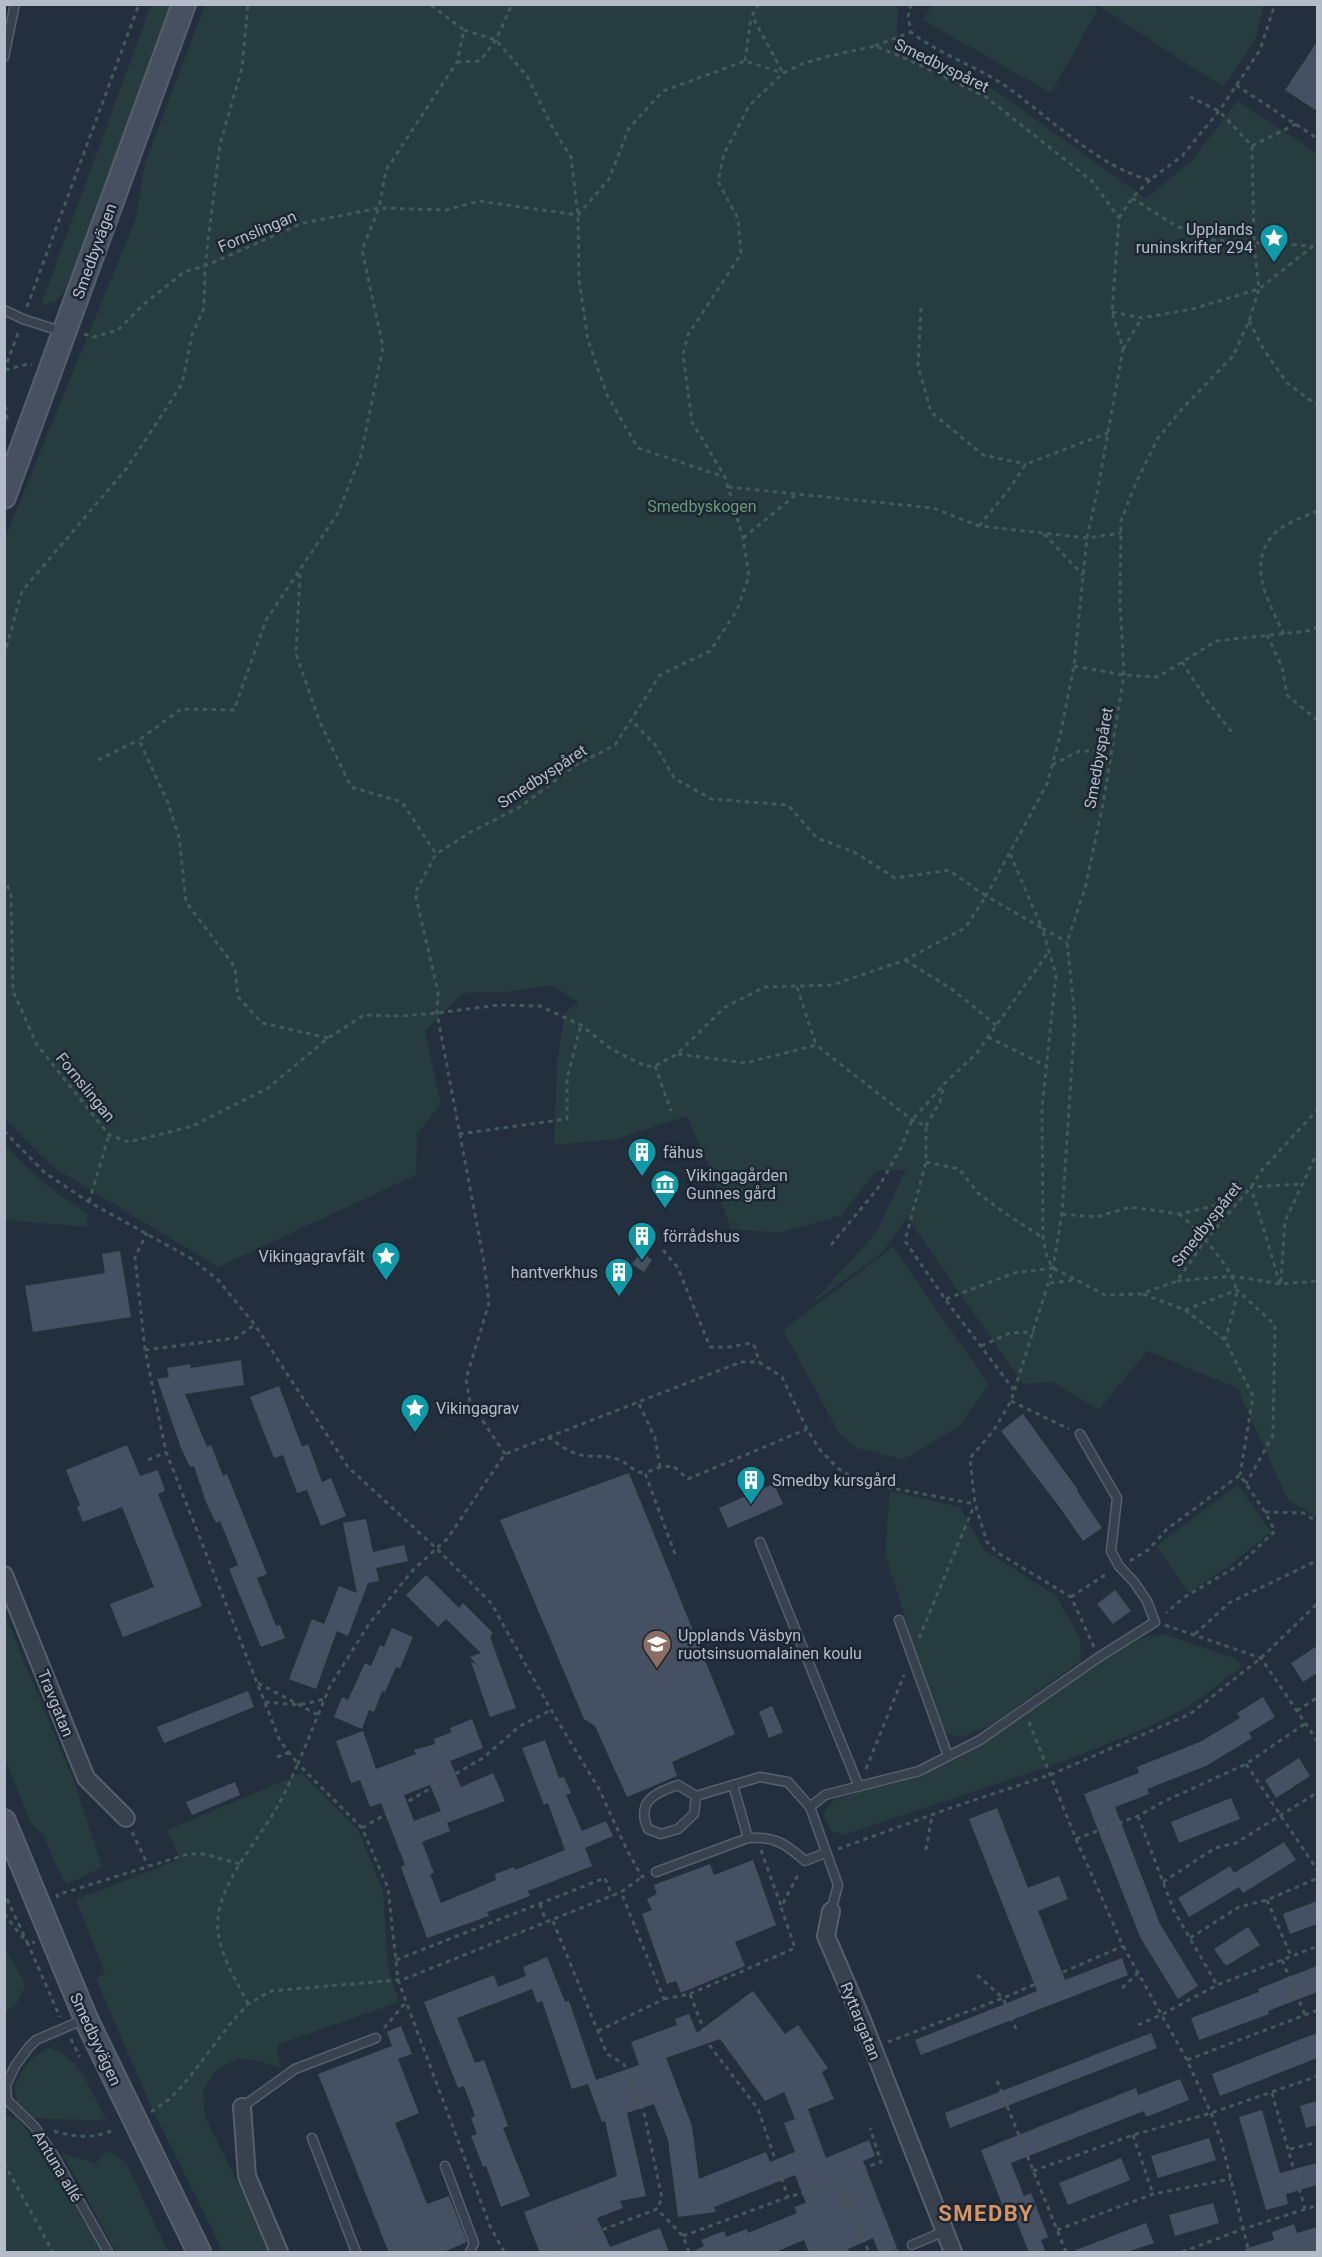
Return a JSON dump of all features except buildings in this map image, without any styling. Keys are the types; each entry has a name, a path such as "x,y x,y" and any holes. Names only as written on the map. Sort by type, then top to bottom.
{"street":[{"name":"Smedbyvägen","path":"4,497 72,333 184,4"},
{"name":"Travgatan","path":"4,1575 86,1778 126,1818"},
{"name":"Smedbyvägen","path":"4,1821 86,2019 199,2253"},
{"name":"Ryttargatan","path":"831,1911 826,1936 873,2048 953,2253"},
{"path":"242,2107 247,2176 279,2253"}],"lane":[{"path":"4,57 15,4"},
{"path":"4,310 23,319 72,333"},
{"path":"810,1808 825,1795 919,1771 980,1740 1099,1657 1155,1622 1147,1601 1119,1566 1111,1551 1117,1497 1080,1434"},
{"path":"760,1542 859,1787"},
{"path":"899,1620 948,1756"},
{"name":"Ryttargatan","path":"696,1796 760,1777 788,1782 810,1808 838,1885 831,1911"},
{"path":"678,1785 696,1796 694,1814 678,1828 661,1834 648,1829 643,1818 646,1803 658,1791 678,1785"},
{"path":"733,1785 748,1838"},
{"path":"656,1872 748,1838 763,1837 785,1843 806,1861 825,1853"},
{"name":"Antuna allé","path":"86,2019 36,2040 15,2066 6,2085 7,2100 34,2126 54,2156 108,2253"},
{"path":"242,2107 296,2069 376,2038"},
{"path":"312,2138 356,2253"},
{"path":"445,2166 474,2243 470,2253"},
{"path":"912,2245 945,2231"}],"path":[{"path":"4,371 139,4"},
{"path":"72,333 94,337 118,330 144,304 184,272 205,266 220,144 242,68 248,4"},
{"path":"429,4 464,30 496,40 527,76 552,127 571,157 578,215 579,280 588,340 607,395 638,448 725,477"},
{"path":"745,61 752,16 759,4"},
{"path":"911,4 909,17 911,32 925,43 1005,86 1093,153 1140,178 1150,180"},
{"path":"1123,349 1112,312 1119,218 1132,198 1150,180 1182,156 1219,111 1260,50 1275,4"},
{"path":"457,62 480,61 496,40 513,5"},
{"path":"752,16 783,73"},
{"path":"98,760 139,740 181,709 234,710 266,620 338,513 361,455 383,347 362,250 379,208 386,170 457,62 464,30"},
{"path":"874,46 911,32"},
{"name":"Smedbyspåret","path":"505,1454 470,1402 466,1379 489,1303 484,1262 437,1013 438,992 415,893 436,854 469,833 520,807 576,765 615,745 660,675 710,651 737,610 749,576 743,538 725,477 692,422 683,354 688,335 741,254 738,219 718,181 724,154 749,106 783,73 801,64 874,46 907,58 986,98 1092,182 1119,218"},
{"path":"578,215 609,179 629,128 663,91 745,61 783,73"},
{"path":"1236,85 1317,139"},
{"path":"1190,97 1219,111 1252,146 1254,242 1259,289"},
{"path":"1252,146 1296,123"},
{"path":"1132,198 1176,226 1213,240 1312,246"},
{"name":"Fornslingan","path":"4,656 22,591 127,468 182,384 192,335 204,308 205,266 303,223 379,208 446,210 479,201 578,215"},
{"path":"1112,312 1142,318 1192,309 1259,289 1317,244"},
{"name":"Smedbyspåret","path":"1259,289 1249,321 1233,356 1181,410 1158,438 1135,485 1121,521 1120,601 1124,675 1112,751 1085,889 1067,942 1075,1018 1062,1214 1053,1268 1105,1295 1141,1293 1177,1281 1205,1241 1251,1187 1262,1170 1317,1109"},
{"path":"921,308 918,366 931,412 983,455 1026,464 1108,433"},
{"path":"437,1013 499,1005 540,1006 581,1025 611,1049 645,1066 655,1066 677,1054 724,1007 765,987 832,985 905,960 966,928 1047,784 1074,666 1087,538 1123,349 1142,318"},
{"path":"1249,321 1264,350 1287,382 1317,406"},
{"path":"4,397 7,404 7,418 4,427"},
{"path":"979,526 1026,464"},
{"path":"728,487 933,508 979,526 1087,538 1121,534"},
{"path":"743,538 798,493"},
{"path":"1284,634 1264,593 1260,557 1276,531 1317,511"},
{"path":"1043,533 1083,575"},
{"path":"300,572 296,654 319,720 351,787 402,802 436,854"},
{"path":"1074,666 1124,675 1158,677 1216,641 1307,631 1317,627"},
{"path":"1267,635 1282,667 1287,695 1317,721"},
{"path":"1182,662 1208,702 1234,735"},
{"path":"631,720 656,746 674,778 711,799 788,805 817,837 854,852 895,878 949,870 986,896 1067,942"},
{"path":"139,740 168,803 179,837 186,902 235,967 238,997 262,1023 328,1038"},
{"path":"1052,765 1079,751 1112,751"},
{"path":"1010,853 1042,928 1056,975 1042,1108 1043,1237 1047,1258 1053,1268 1011,1401 994,1430 970,1458 975,1504 987,1542 998,1553 1071,1596 1099,1657"},
{"name":"Fornslingan","path":"4,877 11,895 13,991 37,1045 109,1135 129,1142 193,1126 268,1088 328,1038 364,1015 437,1013"},
{"path":"831,1245 878,1188 902,1146 912,1120 945,1083 976,1054 1050,950"},
{"path":"905,960 953,990 996,1026"},
{"path":"797,986 816,1045 912,1120 926,1126"},
{"path":"459,1134 567,1119 567,1078 581,1025"},
{"path":"988,1037 1047,1066"},
{"path":"677,1054 746,1063 816,1045"},
{"path":"655,1066 671,1111"},
{"path":"945,1083 940,1102 926,1126 926,1162 905,1240 945,1299 1014,1390"},
{"path":"4,1131 45,1173 88,1202 192,1259 218,1280 255,1325 348,1467 491,1603 550,1710 599,1789 642,1878"},
{"path":"88,1202 109,1135"},
{"path":"1280,1284 1285,1221 1317,1151"},
{"path":"926,1162 959,1169 978,1193 1008,1216 1043,1237"},
{"path":"1280,1284 1251,1187 1302,1184"},
{"path":"1062,1214 1096,1217 1131,1207 1179,1214 1240,1200"},
{"path":"1179,1214 1192,1225 1232,1276 1237,1290 1275,1325 1273,1435 1246,1484"},
{"path":"147,1233 135,1257 145,1350 166,1452 280,1741 298,1764 362,1828 388,1888 398,1980 490,2226 504,2253"},
{"path":"663,1250 678,1268 710,1347 729,1347 751,1343 755,1347 759,1362"},
{"path":"945,1299 1014,1273 1053,1268"},
{"path":"1177,1281 1232,1276 1280,1284 1317,1281"},
{"path":"1050,1283 1077,1280"},
{"path":"1185,1310 1237,1290"},
{"path":"1226,1340 1237,1290"},
{"path":"1141,1293 1185,1310 1226,1340 1253,1396 1240,1475 1275,1531 1239,1565 1183,1598 1155,1622"},
{"path":"145,1350 236,1338 255,1325"},
{"path":"981,1346 1010,1333 1034,1332"},
{"path":"248,2004 229,1966 218,1932 220,1903 240,1864 276,1809 298,1764 330,1686 369,1624 413,1570 447,1539 505,1454 741,1362 759,1362 782,1377 807,1430 820,1450 839,1469 861,1482 975,1504"},
{"path":"1011,1401 1080,1434"},
{"path":"638,1403 655,1438 660,1467"},
{"path":"548,1437 569,1451 586,1456 601,1455 622,1461 636,1472 645,1473 660,1467 673,1466 688,1479 807,1430"},
{"path":"148,1460 166,1452"},
{"path":"645,1473 675,1554"},
{"path":"1071,1596 1148,1550 1167,1529 1240,1475"},
{"path":"1265,1512 1303,1513 1317,1522"},
{"path":"1195,1634 1228,1603 1317,1560"},
{"path":"825,1853 1050,1775 1190,1714 1261,1659 1317,1603"},
{"path":"1155,1622 1195,1634 1261,1659 1317,1742"},
{"path":"256,1682 318,1716"},
{"path":"1297,1711 1317,1697"},
{"path":"265,1702 298,1705 325,1699"},
{"path":"362,1828 483,1758 520,1726 550,1710"},
{"path":"1024,1710 1076,1839 1123,1946 1163,2014 1211,2113 1221,2140 1249,2253"},
{"path":"1076,1839 1138,1816 1246,1764 1306,1723"},
{"path":"277,1757 289,1752"},
{"path":"1246,1764 1317,1871"},
{"path":"1163,1882 1215,1848 1236,1843 1317,1792"},
{"path":"926,1850 932,1815"},
{"path":"1138,1816 1174,1911 1217,1985"},
{"path":"126,1818 148,1865"},
{"path":"598,2031 664,2000 690,1994 795,1948 759,1847 763,1837"},
{"path":"61,1906 57,1895 188,1854 205,1854 240,1864"},
{"path":"781,1907 806,1861"},
{"path":"151,2112 171,2098 248,2004 271,1991 398,1980 612,1896 656,1872"},
{"path":"396,1960 605,1878 612,1896"},
{"path":"1190,1938 1239,1907 1268,1900 1317,1878"},
{"path":"621,1892 664,2000"},
{"path":"7,1899 28,1944 51,1936"},
{"path":"1268,1900 1291,1956"},
{"path":"540,1904 547,1923"},
{"path":"544,2253 657,2209 662,2199 644,2113 624,2064 607,2054 552,1921"},
{"path":"873,2048 1003,1998 1123,1946"},
{"path":"1138,2025 1217,1985 1317,1946"},
{"path":"1282,1960 1305,2015"},
{"path":"1122,1988 1138,1973"},
{"path":"977,1975 1003,1998 1016,2030"},
{"path":"690,1994 710,2046 758,2109 788,2197"},
{"path":"376,2038 406,2002"},
{"path":"1187,2060 1317,2010"},
{"path":"1033,2171 1133,2135 1211,2113 1317,2076"},
{"path":"998,2081 1066,2253"},
{"path":"1272,2093 1305,2209"},
{"path":"34,2126 83,2137 101,2135 111,2131"},
{"path":"683,2236 788,2197 840,2183 851,2172 881,2162 870,2128"},
{"path":"1133,2135 1153,2194"},
{"path":"1290,2150 1317,2142"},
{"path":"4,2163 52,2253"},
{"path":"1057,2230 1153,2194 1231,2179"},
{"path":"840,2183 869,2253"},
{"path":"1182,2253 1243,2229 1317,2205"},
{"path":"657,2209 683,2236 689,2253"}],"green space":[{"path":"1090,4 1098,9 1051,93 923,20 932,5"},
{"path":"151,5 176,5 67,287 55,302 41,305"},
{"name":"Smedbyskogen","path":"205,5 898,5 897,43 992,88 1146,199 1194,158 1237,101 1317,153 1317,1517 1288,1500 1237,1388 1147,1351 1099,1410 1053,1382 1023,1384 907,1217 882,1253 810,1305 876,1233 906,1169 877,1171 840,1216 779,1233 731,1229 710,1168 687,1116 616,1139 554,1145 557,1061 565,1012 579,1003 552,985 507,992 462,993 425,1032 441,1104 417,1134 416,1175 218,1267 53,1167 5,1119 5,538 136,218 145,163"},
{"path":"1097,5 1264,5 1255,41 1223,87"},
{"path":"4,1143 42,1181 87,1213 88,1227 5,1220"},
{"path":"893,1247 989,1385 960,1425 904,1460 857,1448 839,1433 783,1330"},
{"path":"1238,1485 1271,1532 1229,1566 1189,1593 1156,1546"},
{"path":"890,1491 960,1507 983,1549 1056,1596 1080,1639 1081,1661 991,1725 962,1737 945,1733 909,1639 908,1626 885,1553"},
{"path":"4,1613 75,1784 102,1867 68,1884 63,1880 43,1835 30,1822 5,1758"},
{"path":"1163,1634 1234,1658 1241,1667 1188,1707 1143,1729 1062,1762 844,1835 831,1831 823,1813 835,1799 919,1775 962,1756 1103,1661 1142,1638"},
{"path":"302,1773 358,1830 383,1891 388,1968 399,2002 276,2045 281,2068 263,2062 237,2058 215,2072 203,2091 205,2117 246,2199 268,2252 223,2252 150,2104 96,1979 105,1973 76,1900 180,1859 167,1830"},
{"path":"4,1949 26,1984 17,2003 5,2013"},
{"path":"49,2048 60,2052 77,2068 91,2089 107,2121 34,2118 17,2101 14,2086 21,2073 32,2059"},
{"path":"5,2116 17,2119 38,2143 102,2252 5,2252"},
{"path":"106,2151 126,2163 168,2252 116,2252 62,2153 96,2163"}],"place":[{"name":"Upplands runinskrifter 294","path":"1274,264"},
{"name":"fähus","path":"642,1178"},
{"name":"Vikingagården Gunnes gård","path":"665,1210"},
{"name":"förrådshus","path":"642,1262"},
{"name":"Vikingagravfält","path":"386,1282"},
{"name":"hantverkhus","path":"619,1298"},
{"name":"Vikingagrav","path":"415,1434"},
{"name":"Smedby kursgård","path":"751,1506"},
{"name":"Upplands Väsbyn ruotsinsuomalainen koulu","path":"657,1670"}],"district":[{"name":"SMEDBY","path":"986,2213"}]}
